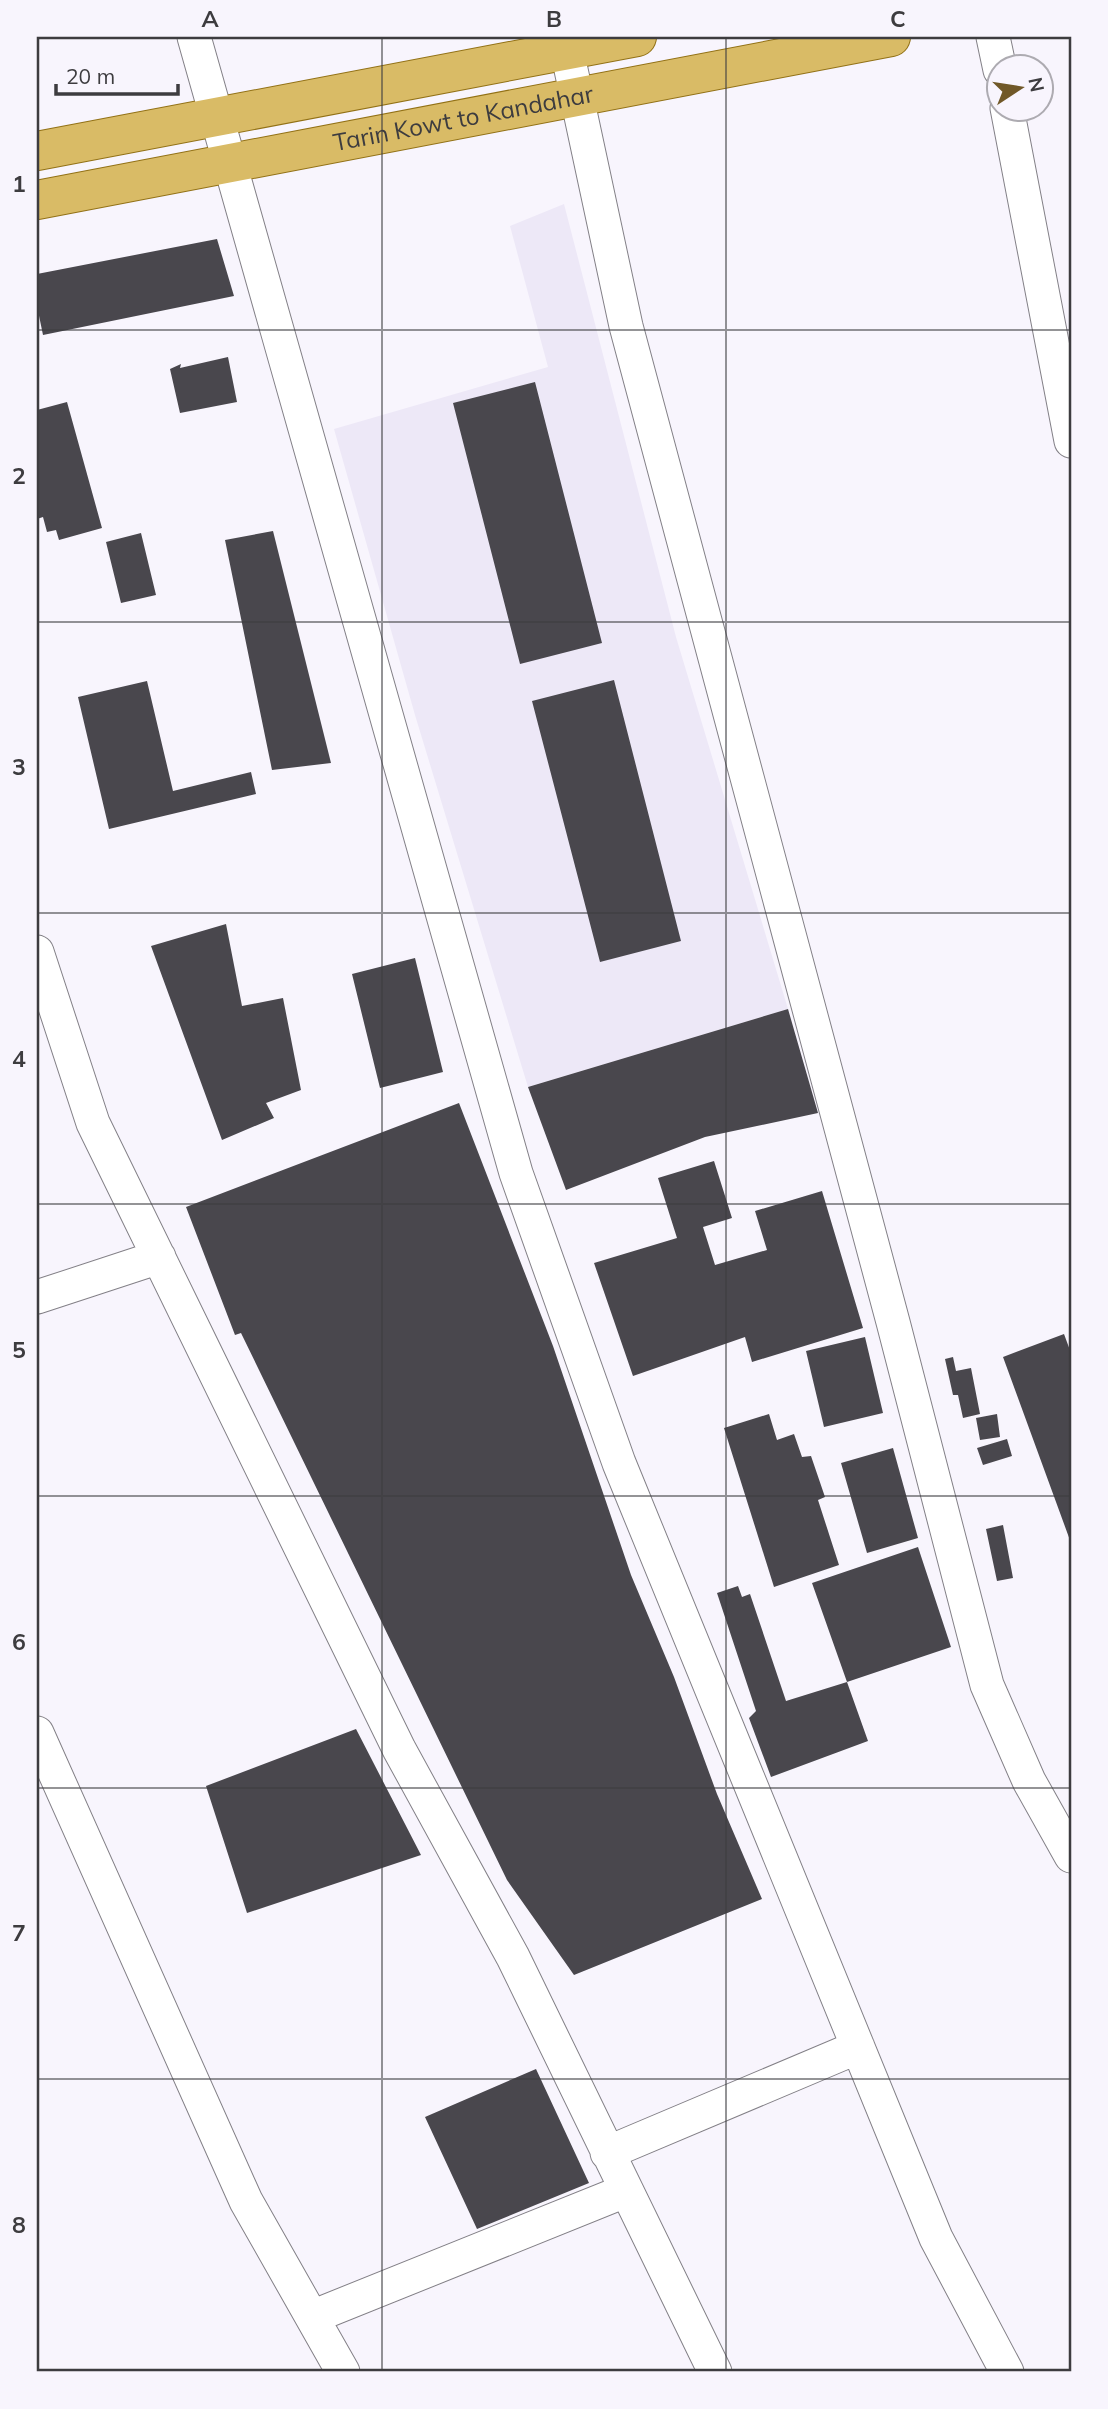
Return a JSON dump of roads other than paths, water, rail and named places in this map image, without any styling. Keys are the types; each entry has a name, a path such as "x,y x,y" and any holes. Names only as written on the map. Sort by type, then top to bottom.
{"main road":[{"name":"Tarin Kowt to Kandahar","path":"37,151 218,117 565,43 637,37"},
{"name":"Tarin Kowt to Kandahar","path":"37,200 891,37"}],"street":[{"path":"194,37 516,1172 618,1463 936,2238 1007,2372"},
{"path":"565,43 626,326 893,1322 986,1685 1029,1781 1071,1856"},
{"path":"1010,122 1071,441"},
{"path":"37,951 93,1123 393,1737 513,1957 715,2372"},
{"path":"37,1297 159,1257"},
{"path":"37,1733 246,2201 343,2372"},
{"path":"607,2153 858,2047"},
{"path":"312,2317 625,2191"}]}
